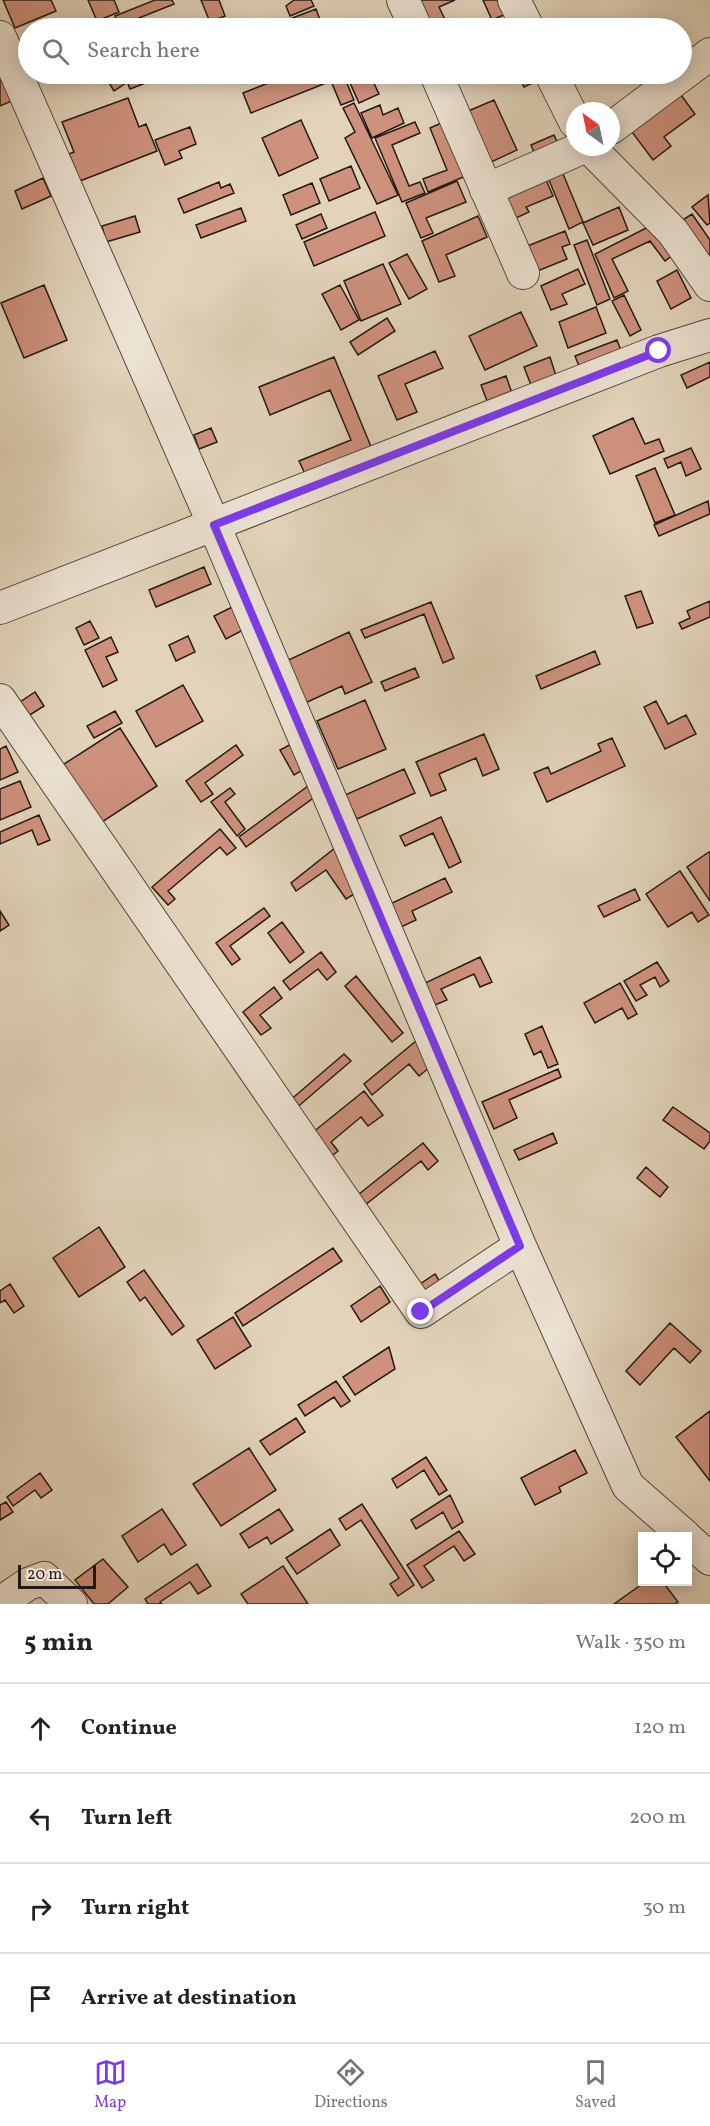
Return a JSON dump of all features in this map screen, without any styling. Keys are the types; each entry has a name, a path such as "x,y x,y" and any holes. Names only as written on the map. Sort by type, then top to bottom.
{"street":[{"path":"404,0 412,18"},
{"path":"514,0 523,18"},
{"path":"0,37 18,78"},
{"path":"692,67 710,54"},
{"path":"21,84 214,525 520,1246 628,1486 679,1532"},
{"path":"440,84 523,273"},
{"path":"556,84 566,104"},
{"path":"620,121 670,84"},
{"path":"486,190 566,156"},
{"path":"595,156 674,232 710,285"},
{"path":"0,608 659,351 710,335"},
{"path":"0,700 421,1312 520,1246"},
{"path":"692,1543 710,1559"},
{"path":"0,1604 28,1584 44,1578 71,1604"}],"building":[{"path":"3,0 51,0 56,11 39,18 18,18 18,27 15,28"},
{"path":"88,0 114,0 119,12 104,18 96,18"},
{"path":"155,0 172,0 174,4 139,18 116,18 115,16"},
{"path":"201,0 219,0 225,16 208,18"},
{"path":"294,0 311,0 314,6 290,16 286,6"},
{"path":"455,0 439,7 444,18 425,18 418,2"},
{"path":"483,0 499,0 506,14 491,18"},
{"path":"316,9 319,18 292,18"},
{"path":"0,73 14,100 0,106"},
{"path":"110,84 124,84 114,91"},
{"path":"128,84 143,84 130,89"},
{"path":"266,84 324,84 251,113 243,93"},
{"path":"332,84 347,84 354,100 341,105"},
{"path":"350,84 374,84 379,94 359,103"},
{"path":"681,95 695,114 664,137 671,146 653,160 632,132"},
{"path":"128,98 139,127 146,124 157,151 80,181 69,154 74,152 62,122"},
{"path":"494,100 517,150 489,163 466,112"},
{"path":"354,103 398,195 377,204 345,138 355,132 343,108"},
{"path":"380,105 383,115 398,108 404,123 372,138 361,113"},
{"path":"301,120 318,158 279,176 262,138"},
{"path":"446,121 468,175 428,192 423,179 447,170 430,128"},
{"path":"415,122 420,133 392,145 409,186 420,182 425,193 402,202 375,138"},
{"path":"190,127 196,144 179,151 182,158 165,165 155,140"},
{"path":"554,135 559,146 536,157 531,145"},
{"path":"351,166 360,188 329,201 320,179"},
{"path":"561,169 583,222 569,229 547,175"},
{"path":"544,175 553,196 526,207 529,212 514,219 503,193"},
{"path":"43,178 51,196 22,209 15,191"},
{"path":"457,181 466,202 426,218 433,233 421,238 406,203"},
{"path":"219,182 221,188 230,184 234,193 184,213 178,199"},
{"path":"312,183 320,203 291,215 283,195"},
{"path":"708,195 710,223 707,225 692,207"},
{"path":"619,207 628,230 593,245 583,223"},
{"path":"241,208 246,221 201,238 196,225"},
{"path":"375,212 385,236 314,266 304,242"},
{"path":"321,214 327,228 302,239 296,225"},
{"path":"692,214 710,240 710,269 678,223"},
{"path":"135,216 140,232 106,242 102,226"},
{"path":"478,216 487,237 446,255 455,276 439,282 422,241"},
{"path":"656,223 676,253 665,261 650,241 612,259 628,291 614,298 595,254"},
{"path":"565,231 570,244 562,247 567,259 535,272 525,247"},
{"path":"587,240 610,299 597,305 574,245"},
{"path":"407,254 427,289 409,299 389,263"},
{"path":"383,264 401,304 361,321 344,281"},
{"path":"578,269 585,284 562,294 567,304 551,310 541,286"},
{"path":"677,270 691,298 671,309 657,281"},
{"path":"44,285 67,340 24,358 1,303"},
{"path":"340,285 359,320 341,330 322,294"},
{"path":"624,295 641,330 630,336 612,301"},
{"path":"596,307 606,333 568,348 559,322"},
{"path":"521,312 537,346 485,370 469,336"},
{"path":"387,318 395,331 358,355 350,342"},
{"path":"617,340 623,356 581,371 575,356"},
{"path":"435,351 443,368 405,384 417,412 397,420 378,376"},
{"path":"334,357 372,449 306,476 299,461 351,440 330,390 270,415 259,387"},
{"path":"550,357 556,376 531,385 524,367"},
{"path":"710,362 710,377 687,388 681,375"},
{"path":"506,376 512,393 487,401 481,385"},
{"path":"633,418 645,444 659,439 664,451 610,474 593,436"},
{"path":"211,428 217,442 199,449 194,435"},
{"path":"691,448 701,469 686,476 681,462 668,468 664,459"},
{"path":"655,468 675,515 655,523 636,476"},
{"path":"708,501 710,514 659,536 654,525"},
{"path":"204,567 211,584 156,607 149,590"},
{"path":"641,591 653,623 637,628 625,596"},
{"path":"710,601 710,617 682,629 679,623 690,618 687,611"},
{"path":"431,602 454,658 443,663 424,614 365,638 361,630"},
{"path":"236,605 247,628 226,639 214,616"},
{"path":"90,621 99,638 84,645 76,628"},
{"path":"349,632 372,682 345,694 342,686 303,704 284,662"},
{"path":"188,636 195,652 176,661 169,645"},
{"path":"111,637 118,652 106,657 117,680 103,687 85,650"},
{"path":"595,651 600,664 541,689 536,676"},
{"path":"415,668 419,677 385,691 381,682"},
{"path":"183,685 203,721 156,747 136,711"},
{"path":"35,692 44,706 22,720 14,706"},
{"path":"365,700 386,749 338,769 317,721"},
{"path":"656,701 668,724 686,715 696,734 665,749 644,707"},
{"path":"115,711 122,723 94,738 87,726"},
{"path":"120,728 157,786 99,824 61,766"},
{"path":"484,734 499,769 483,776 476,758 439,774 446,790 431,796 416,762"},
{"path":"612,738 625,766 547,802 534,773 548,767 551,774 601,751 598,744"},
{"path":"295,742 308,767 294,775 280,750"},
{"path":"236,745 243,755 205,783 213,794 201,802 186,781"},
{"path":"6,746 18,772 0,780 0,749"},
{"path":"404,769 415,793 357,819 345,795"},
{"path":"20,781 31,807 0,820 0,789"},
{"path":"308,786 316,796 246,847 239,837"},
{"path":"230,788 235,794 225,802 245,829 237,836 211,802"},
{"path":"39,815 50,840 38,845 32,830 0,844 0,832"},
{"path":"441,817 461,862 449,868 433,833 405,846 400,836"},
{"path":"220,829 236,848 227,855 220,847 168,891 175,899 168,905 152,887"},
{"path":"335,848 356,893 346,899 326,870 296,891 291,883"},
{"path":"710,853 710,901 687,867"},
{"path":"680,871 709,915 698,922 692,912 668,927 646,894"},
{"path":"445,878 452,892 412,911 416,920 401,927 390,904"},
{"path":"635,889 640,900 604,917 598,906"},
{"path":"264,908 270,916 230,946 240,959 232,965 216,943"},
{"path":"0,911 9,925 0,931"},
{"path":"282,922 304,952 290,963 268,933"},
{"path":"321,952 336,972 327,980 318,969 290,990 283,981"},
{"path":"480,957 492,982 480,987 474,974 441,989 447,1000 435,1005 425,983"},
{"path":"657,962 669,981 660,987 655,977 640,985 647,995 636,1001 624,981"},
{"path":"356,976 403,1033 392,1042 345,986"},
{"path":"620,983 637,1014 628,1019 622,1008 595,1023 584,1003"},
{"path":"274,987 282,998 260,1015 271,1028 261,1035 243,1012"},
{"path":"542,1026 558,1064 548,1068 541,1051 534,1055 525,1034"},
{"path":"416,1041 435,1063 419,1076 409,1064 372,1095 364,1084"},
{"path":"344,1054 351,1061 294,1110 288,1102"},
{"path":"558,1069 561,1077 509,1100 517,1118 494,1129 482,1102"},
{"path":"364,1091 383,1115 368,1126 361,1117 331,1142 338,1151 326,1161 307,1137"},
{"path":"673,1107 710,1133 710,1141 704,1149 663,1120"},
{"path":"553,1133 557,1143 519,1160 514,1150"},
{"path":"423,1143 438,1161 428,1170 421,1161 365,1205 349,1202"},
{"path":"646,1167 668,1187 660,1197 637,1178"},
{"path":"99,1227 125,1267 79,1297 53,1258"},
{"path":"333,1248 342,1261 243,1326 235,1313"},
{"path":"144,1270 184,1326 172,1335 145,1297 140,1301 127,1282"},
{"path":"435,1274 442,1285 421,1299 414,1288"},
{"path":"10,1284 24,1306 14,1313 5,1300 0,1303 0,1291"},
{"path":"380,1286 390,1302 361,1322 351,1306"},
{"path":"233,1317 251,1346 215,1369 197,1340"},
{"path":"670,1323 701,1351 690,1363 674,1348 640,1385 626,1371"},
{"path":"389,1347 395,1369 355,1395 343,1377"},
{"path":"336,1381 350,1401 341,1407 334,1397 305,1416 298,1405"},
{"path":"710,1411 710,1481 676,1437"},
{"path":"296,1418 305,1432 270,1455 260,1441"},
{"path":"249,1448 276,1490 221,1526 193,1484"},
{"path":"575,1450 587,1473 559,1487 561,1492 535,1505 521,1478"},
{"path":"426,1457 447,1490 439,1495 424,1470 397,1488 392,1479"},
{"path":"40,1473 52,1490 41,1498 35,1490 13,1506 7,1497"},
{"path":"450,1495 463,1522 452,1529 443,1512 416,1529 411,1520"},
{"path":"6,1502 13,1512 0,1520 0,1505"},
{"path":"362,1504 414,1585 398,1596 390,1584 399,1578 361,1520 346,1530 339,1519"},
{"path":"162,1509 186,1545 171,1555 164,1544 138,1562 122,1536"},
{"path":"279,1509 293,1530 271,1544 267,1537 249,1548 240,1534"},
{"path":"330,1529 340,1545 297,1574 286,1558"},
{"path":"459,1531 475,1554 464,1561 454,1546 424,1566 434,1580 422,1588 407,1565"},
{"path":"103,1559 128,1587 108,1604 94,1604 75,1580"},
{"path":"197,1564 211,1586 198,1594 190,1582 160,1602 162,1604 148,1604 145,1599"},
{"path":"283,1566 308,1604 248,1604 241,1594"},
{"path":"639,1586 666,1586 678,1602 675,1604 614,1604"}],"route":[{"path":"421,1312 520,1246 214,525 659,351"}]}
